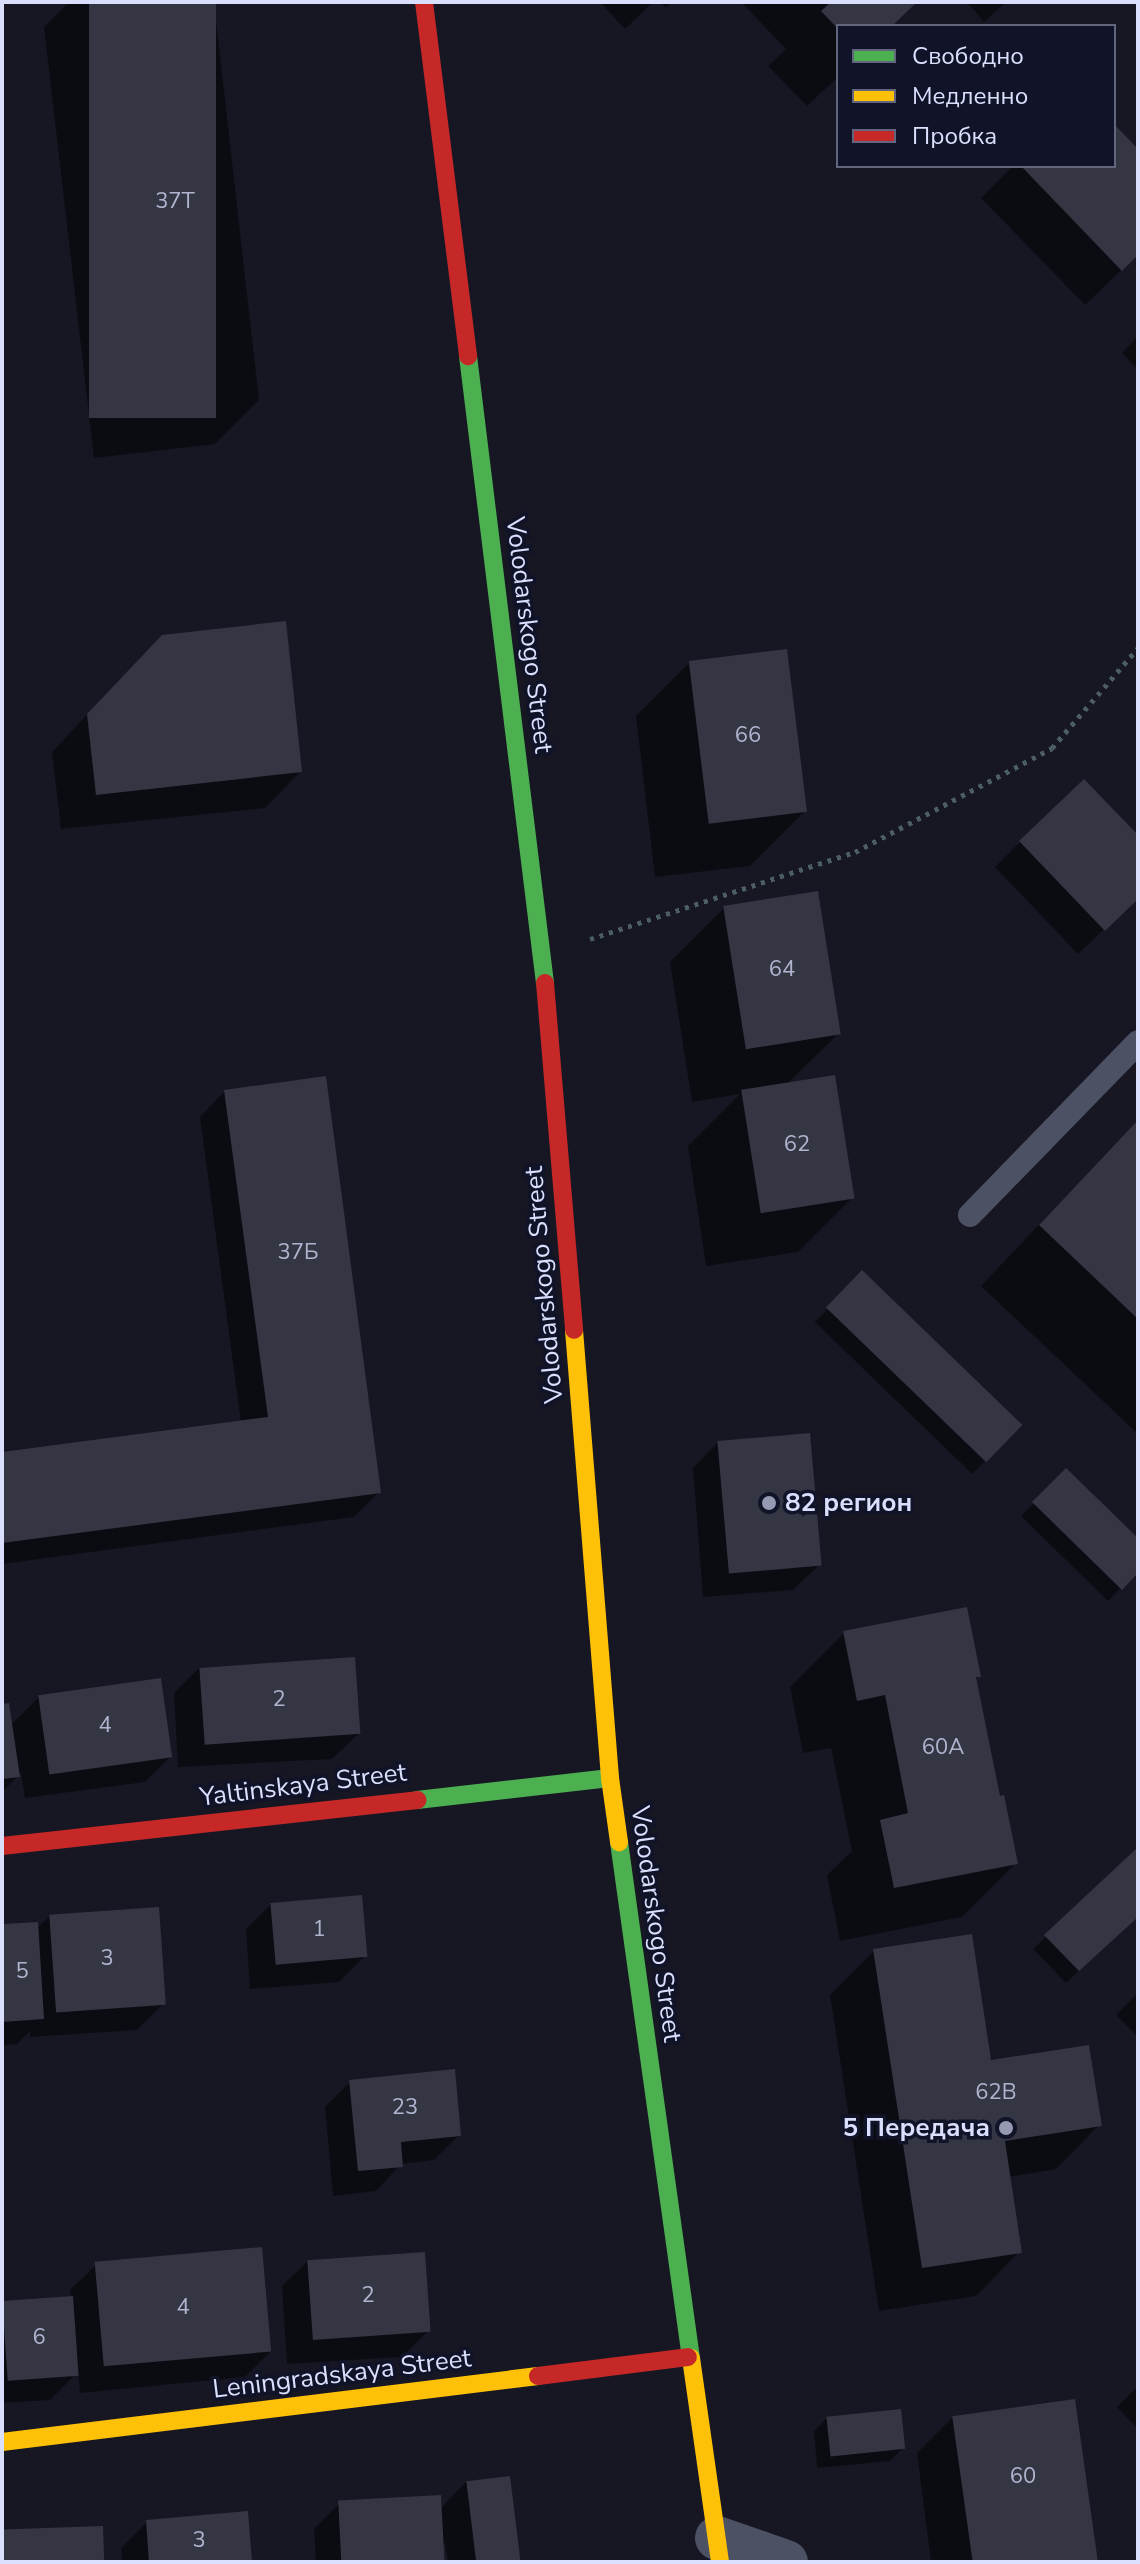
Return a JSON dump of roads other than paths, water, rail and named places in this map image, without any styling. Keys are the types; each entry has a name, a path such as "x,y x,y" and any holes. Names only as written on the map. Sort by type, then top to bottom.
{"main road":[{"name":"Volodarskogo Street","path":"424,2 543,955 610,1778 688,2357 719,2550"},
{"name":"Yaltinskaya Street","path":"2,1846 610,1778"},
{"name":"Leningradskaya Street","path":"2,2442 688,2357"}],"street":[{"path":"719,2550 786,2562"}],"lane":[{"path":"970,1215 1138,1042"}],"place":[{"name":"82 регион","path":"769,1503"},
{"name":"5 Передача","path":"1006,2128"}]}
